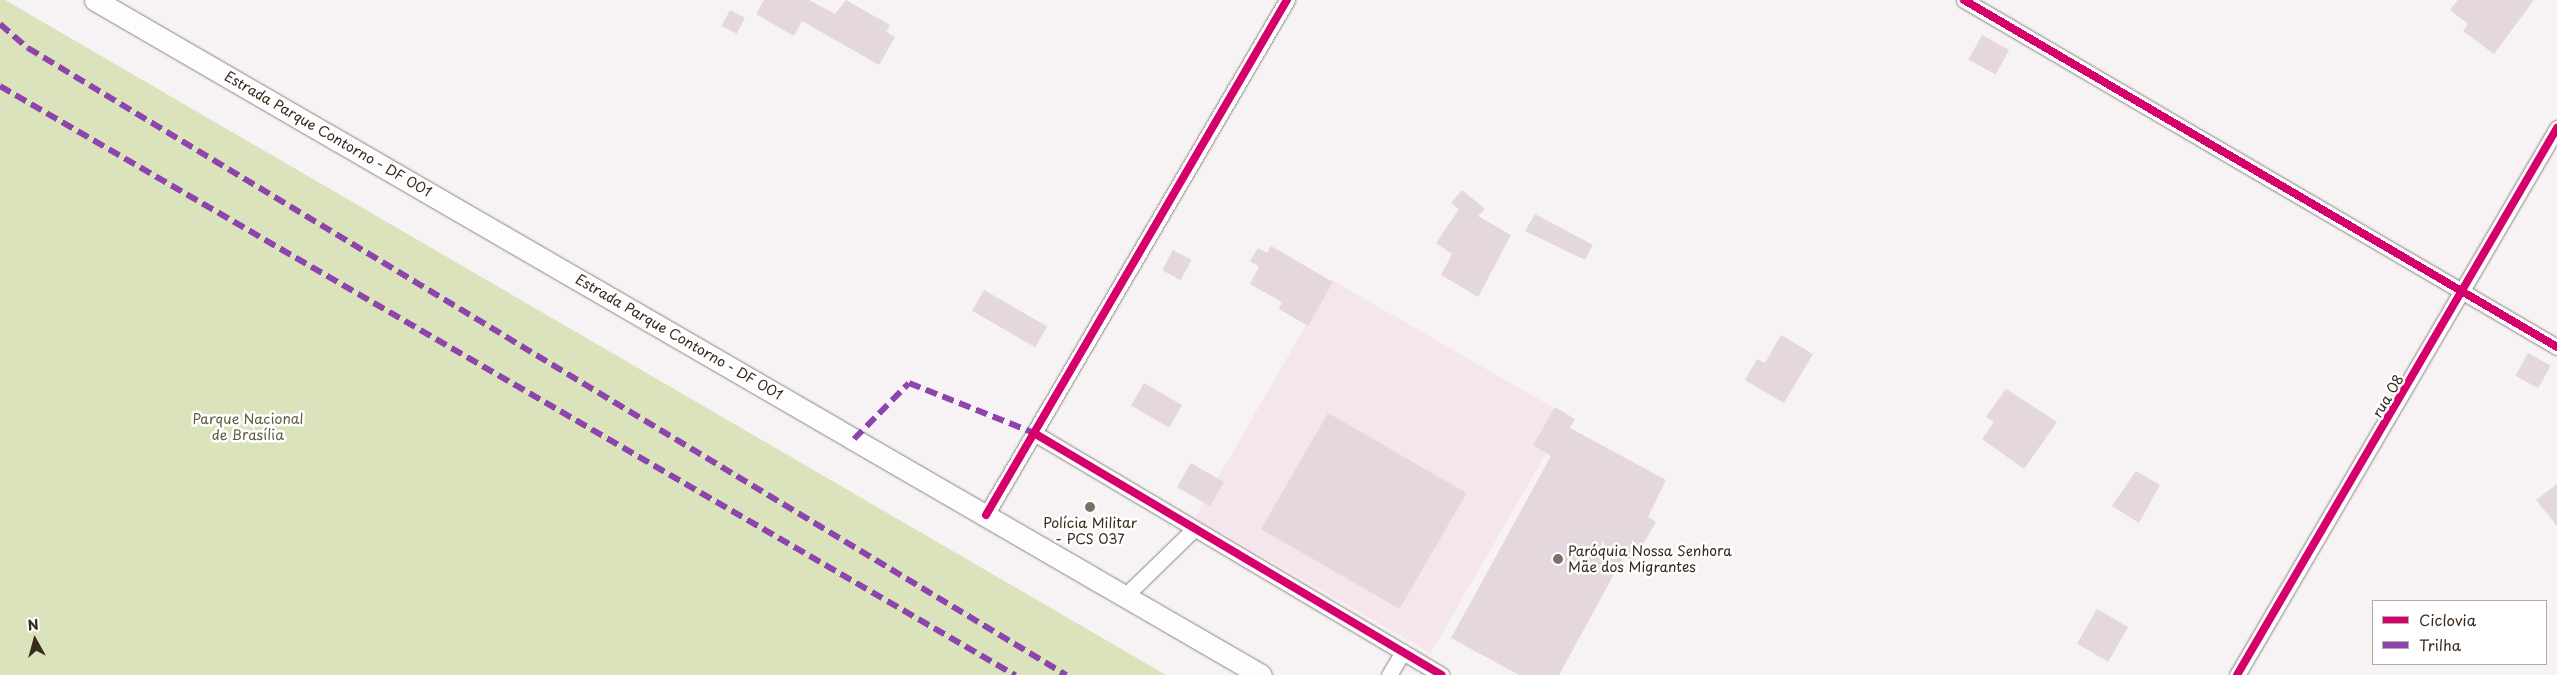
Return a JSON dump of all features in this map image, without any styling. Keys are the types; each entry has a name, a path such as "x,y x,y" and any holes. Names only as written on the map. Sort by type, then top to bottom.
{"main road":[{"name":"Estrada Parque Contorno - DF 001","path":"96,0 1261,675"}],"street":[{"path":"986,516 1287,0"},
{"path":"1964,0 2557,347"},
{"name":"rua 08","path":"2237,675 2464,294 2557,128"},
{"path":"1034,434 1441,675"},
{"path":"1125,596 1194,529"},
{"path":"1388,675 1403,652"}],"shaded area":[{"path":"1332,280 1568,416 1431,653 1195,517"}],"green space":[{"name":"Parque Nacional de Brasília","path":"0,0 5,0 1166,675 0,675"}],"building":[{"path":"764,0 809,0 835,14 846,0 890,25 886,32 895,37 879,65 802,21 794,36 756,14"},
{"path":"2458,0 2534,0 2494,54 2463,31 2468,24 2450,10"},
{"path":"730,10 745,18 737,34 722,26"},
{"path":"1982,35 2009,50 1996,75 1968,59"},
{"path":"1462,190 1485,209 1478,216 1511,235 1478,297 1441,275 1452,254 1436,243 1459,209 1451,203"},
{"path":"1535,214 1593,245 1585,260 1525,231"},
{"path":"1271,246 1333,282 1308,326 1279,309 1282,302 1250,284 1259,267 1250,261 1258,248 1267,253"},
{"path":"1173,250 1192,260 1181,280 1162,270"},
{"path":"984,290 1047,326 1035,347 972,311"},
{"path":"1781,335 1813,354 1784,403 1745,380 1757,359 1765,363"},
{"path":"2528,353 2551,366 2538,388 2515,376"},
{"path":"1144,383 1182,405 1169,428 1131,406"},
{"path":"2006,389 2057,422 2024,469 1982,439 1994,422 1986,417"},
{"name":"Paróquia Nossa Senhora Mãe dos Migrantes","path":"1555,407 1575,419 1570,428 1666,480 1648,517 1656,522 1633,561 1624,556 1559,675 1519,675 1451,638 1551,456 1533,445"},
{"path":"1328,413 1467,493 1400,609 1261,529"},
{"path":"1191,463 1224,482 1210,506 1177,487"},
{"path":"2136,471 2160,485 2139,523 2112,506"},
{"path":"2557,484 2557,526 2536,500"},
{"path":"2097,609 2128,627 2108,662 2077,644"}],"marked path":[{"path":"0,24 28,48 1066,675"},
{"path":"0,86 1015,675"},
{"path":"854,439 909,383 1034,433"}],"cycle path":[{"path":"986,515 1287,0"},
{"path":"1964,0 2557,347"},
{"path":"2237,675 2557,128"},
{"path":"1034,433 1441,675"}],"place":[{"name":"Polícia Militar - PCS 037","path":"1090,507"},
{"name":"Paróquia Nossa Senhora Mãe dos Migrantes","path":"1558,559"}]}
